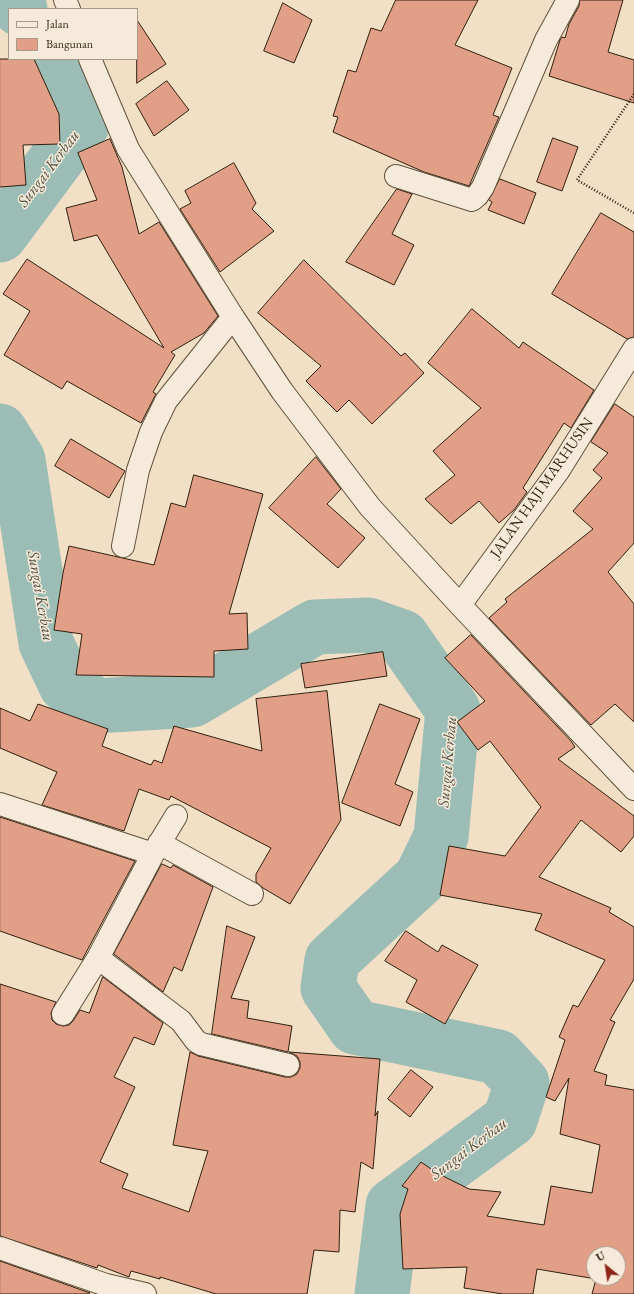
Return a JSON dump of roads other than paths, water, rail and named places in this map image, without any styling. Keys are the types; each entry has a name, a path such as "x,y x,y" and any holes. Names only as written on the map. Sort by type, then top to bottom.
{"street":[{"path":"396,176 472,200 475,199 483,187 546,40 568,0"},
{"path":"90,60 128,149 233,317 282,391 370,506 460,605 634,789"},
{"path":"123,546 138,470 151,432 166,400 233,317"},
{"name":"JALAN HAJI MARHUSIN","path":"460,605 559,470 634,349"},
{"path":"0,804 156,849 252,894"},
{"path":"63,1014 98,958 156,849 176,816"},
{"path":"98,958 181,1021 196,1041 201,1044 288,1065"},
{"path":"0,1248 106,1285 145,1294"}],"waterway":[{"name":"Sungai Kerbau","path":"15,0 19,8"},
{"name":"Sungai Kerbau","path":"0,235 82,125 47,60"},
{"name":"Sungai Kerbau","path":"0,431 18,460 46,643 66,685 97,706 192,700 315,627 368,625 402,637 453,710 441,837 421,878 332,960 328,988 355,1027 498,1057 522,1083 510,1120 393,1206 382,1294"}]}
